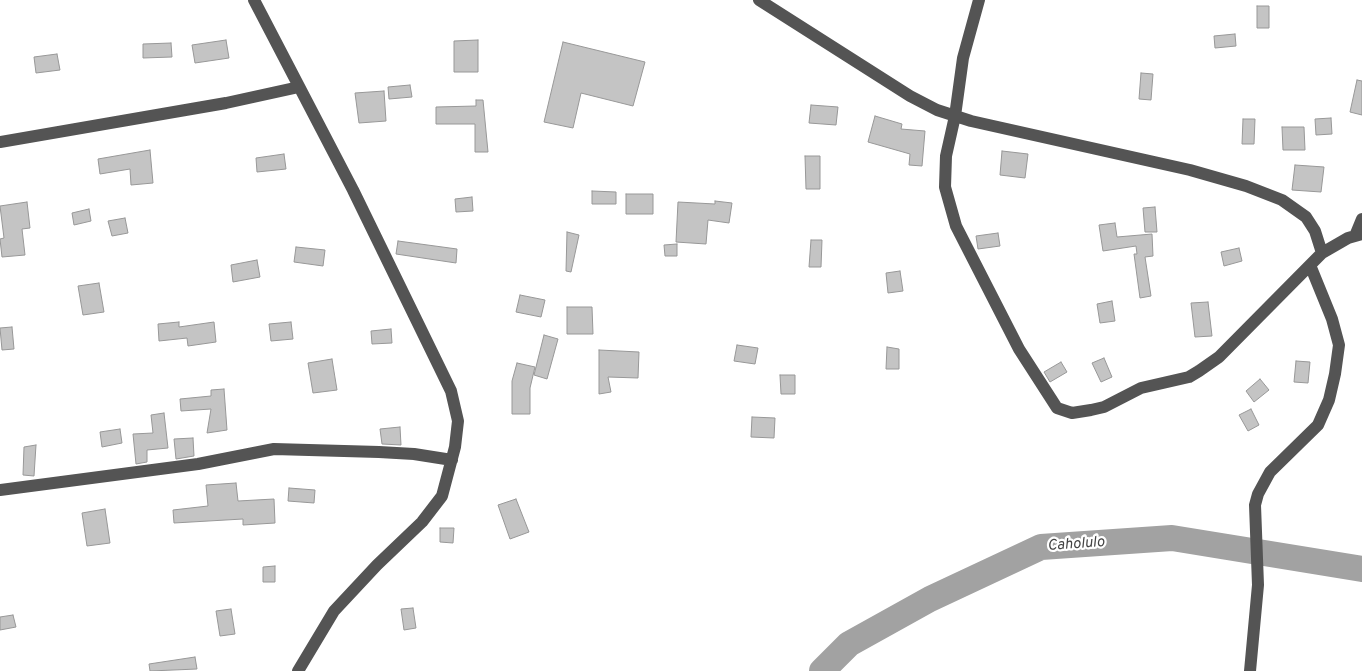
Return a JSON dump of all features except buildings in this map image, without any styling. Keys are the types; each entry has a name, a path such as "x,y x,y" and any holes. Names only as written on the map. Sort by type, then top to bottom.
{"street":[{"path":"254,0 353,190 451,391 458,422 452,460 442,496 422,522 377,565 334,612 298,671"},
{"path":"759,0 910,96 955,116 1246,186 1282,200 1298,208 1306,216 1322,253"},
{"path":"979,0 963,58 955,116 946,156 945,187 956,226 1019,349 1057,408 1064,412 1072,413 1104,407 1141,388 1189,377 1199,371 1219,357 1322,253 1335,244 1359,235 1362,219"},
{"path":"0,142 226,103 299,87"},
{"path":"1250,671 1258,585 1255,505 1258,494 1270,472 1318,425 1329,400 1336,374 1339,345 1332,320 1310,265"},
{"path":"0,490 198,464 274,449 388,452 452,460"}],"waterway":[{"name":"Caholulo","path":"822,671 849,644 930,599 1041,547 1172,538 1362,569"}]}
